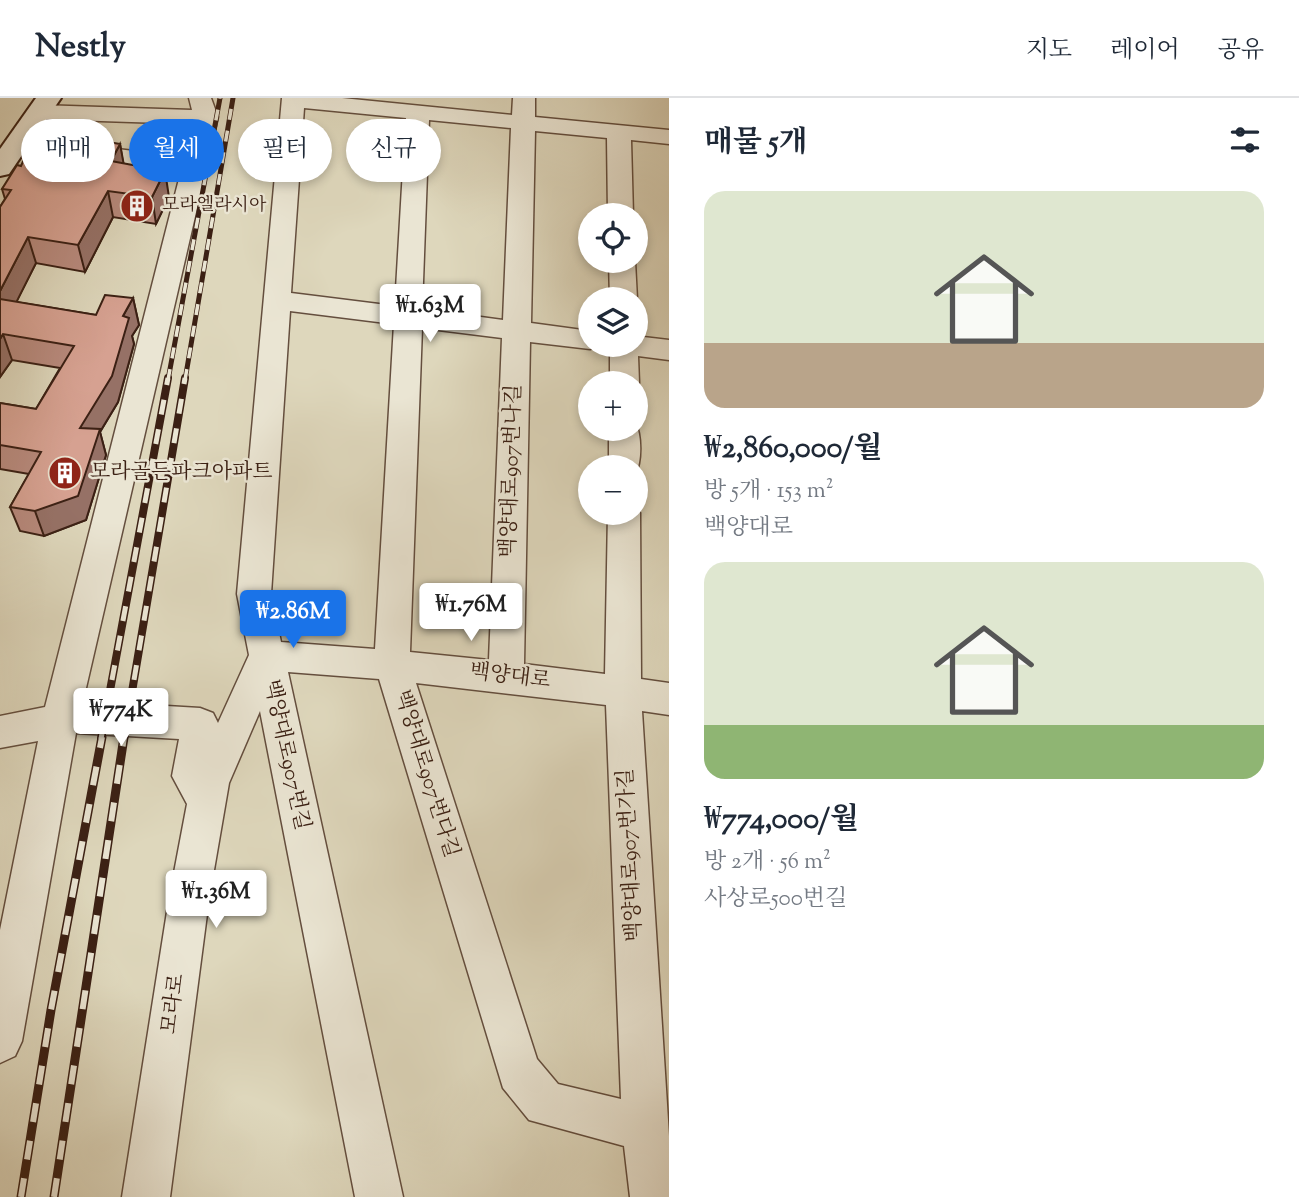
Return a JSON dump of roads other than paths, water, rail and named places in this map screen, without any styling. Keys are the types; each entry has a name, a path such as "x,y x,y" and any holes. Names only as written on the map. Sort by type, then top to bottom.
{"main road":[{"path":"7,155 44,105"}],"street":[{"path":"293,99 418,112 523,110 619,132 669,137"},
{"name":"백양대로907번길","path":"293,99 254,594 379,1197"},
{"path":"44,105 204,108"},
{"name":"백양대로907번나길","path":"506,676 523,110"},
{"name":"백양대로907번다길","path":"418,112 392,663 519,1072 545,1104 645,1128"},
{"path":"619,132 621,203"},
{"path":"7,155 129,162"},
{"path":"0,1041 60,720 177,228 190,182"},
{"path":"277,300 578,339"},
{"path":"648,348 669,350"},
{"name":"백양대로907번가길","path":"624,525 623,692 645,1128 654,1197"},
{"name":"백양대로","path":"266,656 392,663 669,699"},
{"name":"모라로","path":"146,1197 188,899 210,783 266,656"},
{"path":"0,732 75,717 200,724 191,776 206,802"}],"railway":[{"path":"168,380 220,98"},
{"path":"185,380 233,98"},
{"path":"101,739 168,378"},
{"path":"124,739 185,378"},
{"path":"21,1197 51,1010 102,737"},
{"path":"54,1197 124,737"}],"place":[{"name":"모라엘라시아","path":"137,206"},
{"name":"모라골든파크아파트","path":"65,473"}]}
